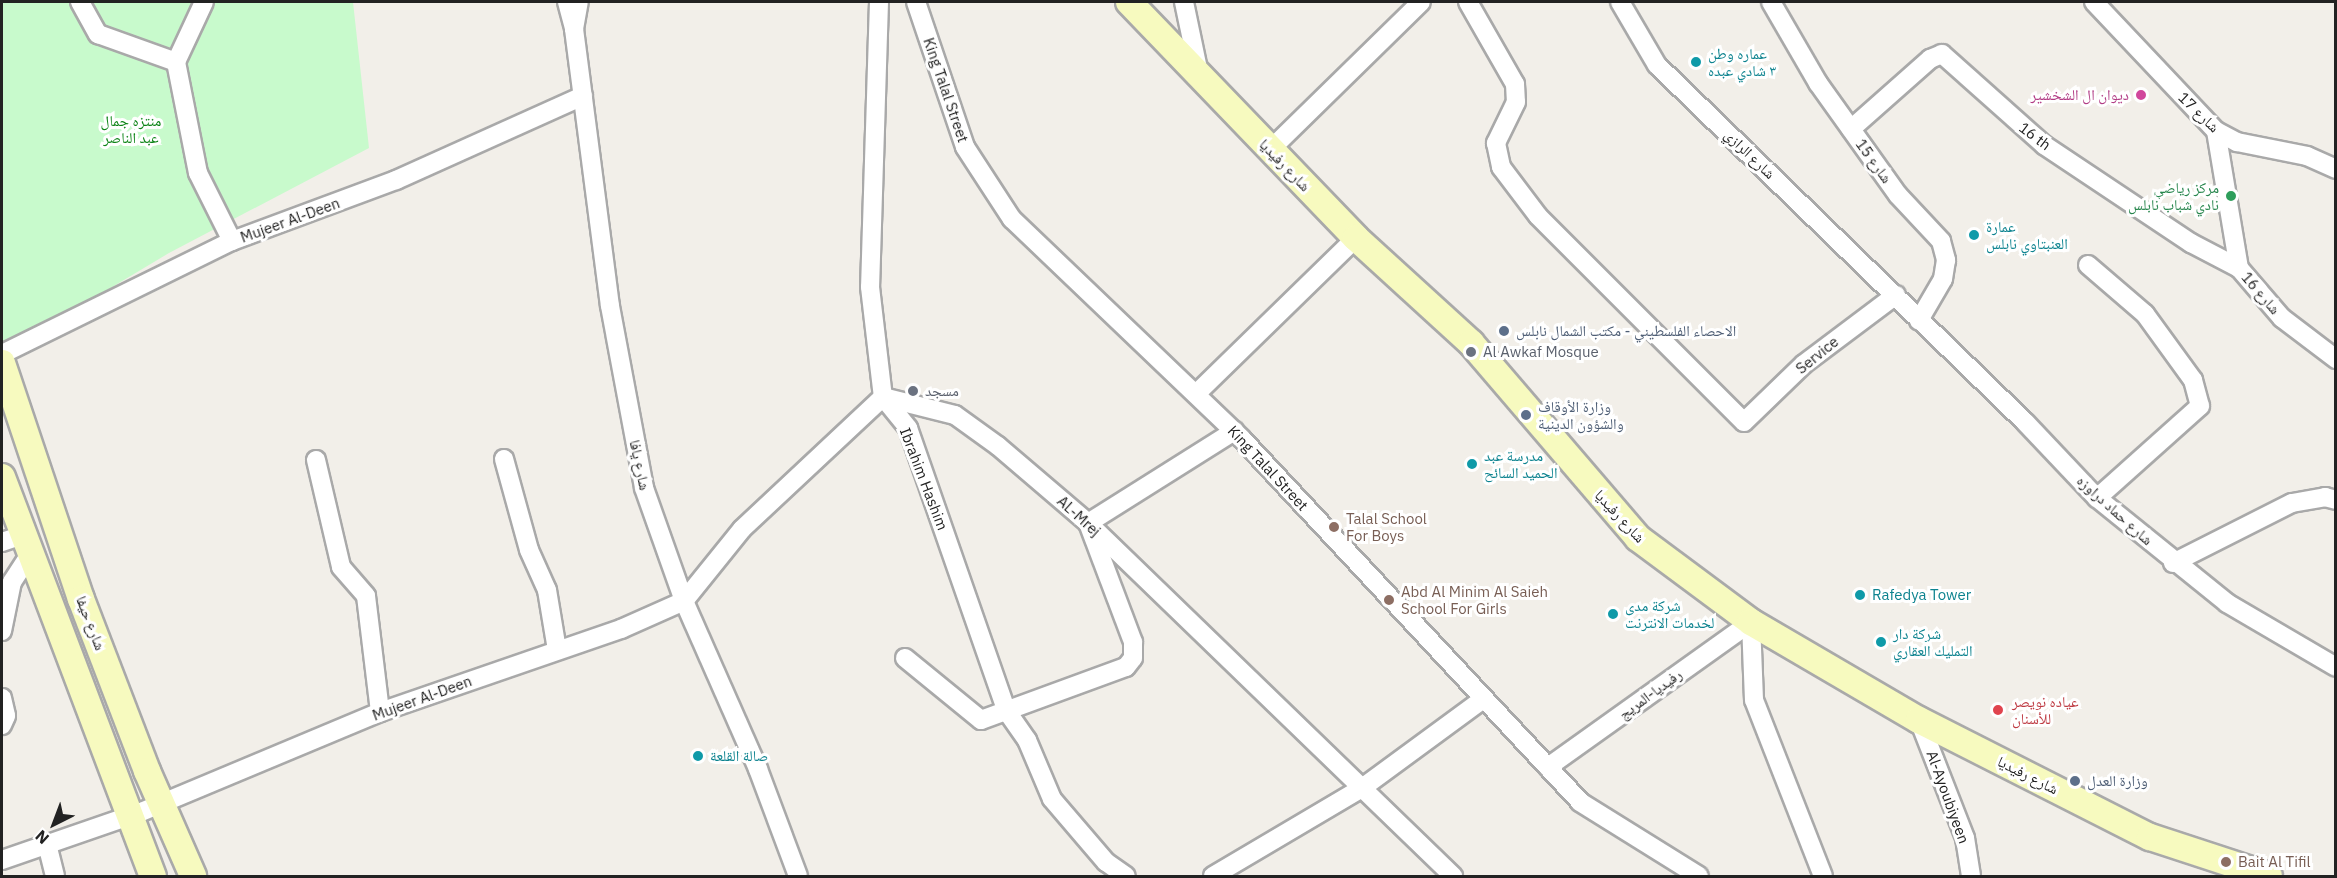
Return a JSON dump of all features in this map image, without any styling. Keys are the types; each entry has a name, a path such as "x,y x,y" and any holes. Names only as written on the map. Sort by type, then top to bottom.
{"main road":[{"name":"شارع رفيديا","path":"1129,2 1200,79 1356,238 1471,344 1638,538 1751,622 1919,720 2150,837 2269,876"},
{"name":"شارع حيفا","path":"2,363 81,598 193,876"},
{"path":"2,477 18,544 153,876"}],"street":[{"path":"80,2 98,34 176,63"},
{"path":"204,2 176,63 198,173 232,241"},
{"path":"567,2 574,28"},
{"path":"574,28 579,2"},
{"path":"684,601 742,529 883,397 870,287 879,2"},
{"name":"King Talal Street","path":"916,2 965,147 1012,219 1197,393 1580,802 1699,876"},
{"path":"1184,2 1200,79"},
{"path":"1270,150 1422,2"},
{"name":"Service","path":"1468,2 1515,84 1516,102 1496,144 1501,167 1538,216 1744,422 1804,364 1896,295"},
{"name":"شارع الرازي","path":"1620,2 1657,65 1896,295"},
{"name":"شارع 15","path":"1771,2 1818,83 1898,195 1936,233 1945,250 1943,279 1919,320"},
{"name":"شارع 17","path":"2094,2 2216,131 2237,142 2307,156 2336,169"},
{"name":"شارع يافا","path":"574,28 610,306 644,488 684,601 758,769 798,876"},
{"name":"16 th","path":"1851,129 1930,59 1942,54 2044,145 2191,243 2239,268"},
{"name":"Mujeer Al-Deen","path":"2,354 232,241 396,180 583,96"},
{"name":"شارع 16","path":"2216,131 2239,268 2282,318 2336,359"},
{"path":"1197,393 1356,238"},
{"path":"2088,265 2145,314 2193,380 2200,406 2097,498"},
{"name":"شارع حماد دراوزه","path":"1896,295 2097,498 2173,563 2252,619 2336,667"},
{"name":"AL-Mrej","path":"883,397 955,415 998,446 1088,523 1453,876"},
{"name":"Ibrahim Hashim","path":"883,397 908,428 1006,710 1027,740 1052,799 1106,862 1126,876"},
{"path":"905,658 981,720 1125,668 1133,658 1133,642 1088,523 1234,431"},
{"path":"504,459 529,550 547,590 557,650"},
{"path":"316,460 341,567 366,596 381,712"},
{"path":"2173,563 2292,503 2325,497 2336,500"},
{"path":"2,631 18,544"},
{"name":"Mujeer Al-Deen","path":"2,860 164,804 381,712 621,629 684,601"},
{"path":"1751,622 1754,700 1823,876"},
{"name":"رفيديا-المريج","path":"1548,767 1751,622"},
{"path":"2,698 6,716 2,725"},
{"path":"1213,876 1362,788 1483,699"},
{"name":"Al-Ayoubiyeen","path":"1919,720 1965,838 1971,876"},
{"path":"47,844 55,876"}],"green space":[{"name":"منتزه جمال عبد الناصر","path":"2,2 353,2 369,148 169,253 2,353"}],"place":[{"name":"عماره وطن ٣ شادي عبده","path":"1696,62"},
{"name":"ديوان ال الشخشير","path":"2141,95"},
{"name":"مركز رياضي نادي شباب نابلس","path":"2231,196"},
{"name":"عمارة العنبتاوي نابلس","path":"1974,235"},
{"name":"الاحصاء الفلسطيني - مكتب الشمال نابلس","path":"1504,331"},
{"name":"Al Awkaf Mosque","path":"1471,352"},
{"name":"مسجد","path":"913,391"},
{"name":"وزارة الأوقاف والشؤون الدينية","path":"1526,415"},
{"name":"مدرسة عبد الحميد السائح","path":"1472,464"},
{"name":"Talal School For Boys","path":"1334,527"},
{"name":"Rafedya Tower","path":"1860,595"},
{"name":"Abd Al Minim Al Saieh School For Girls","path":"1389,600"},
{"name":"شركة مدى لخدمات الانترنت","path":"1613,614"},
{"name":"شركة دار التمليك العقاري","path":"1881,642"},
{"name":"عياده نويصر للأسنان","path":"1998,710"},
{"name":"صالة القلعة","path":"698,756"},
{"name":"وزارة العدل","path":"2075,781"},
{"name":"Bait Al Tifil","path":"2226,862"}]}
